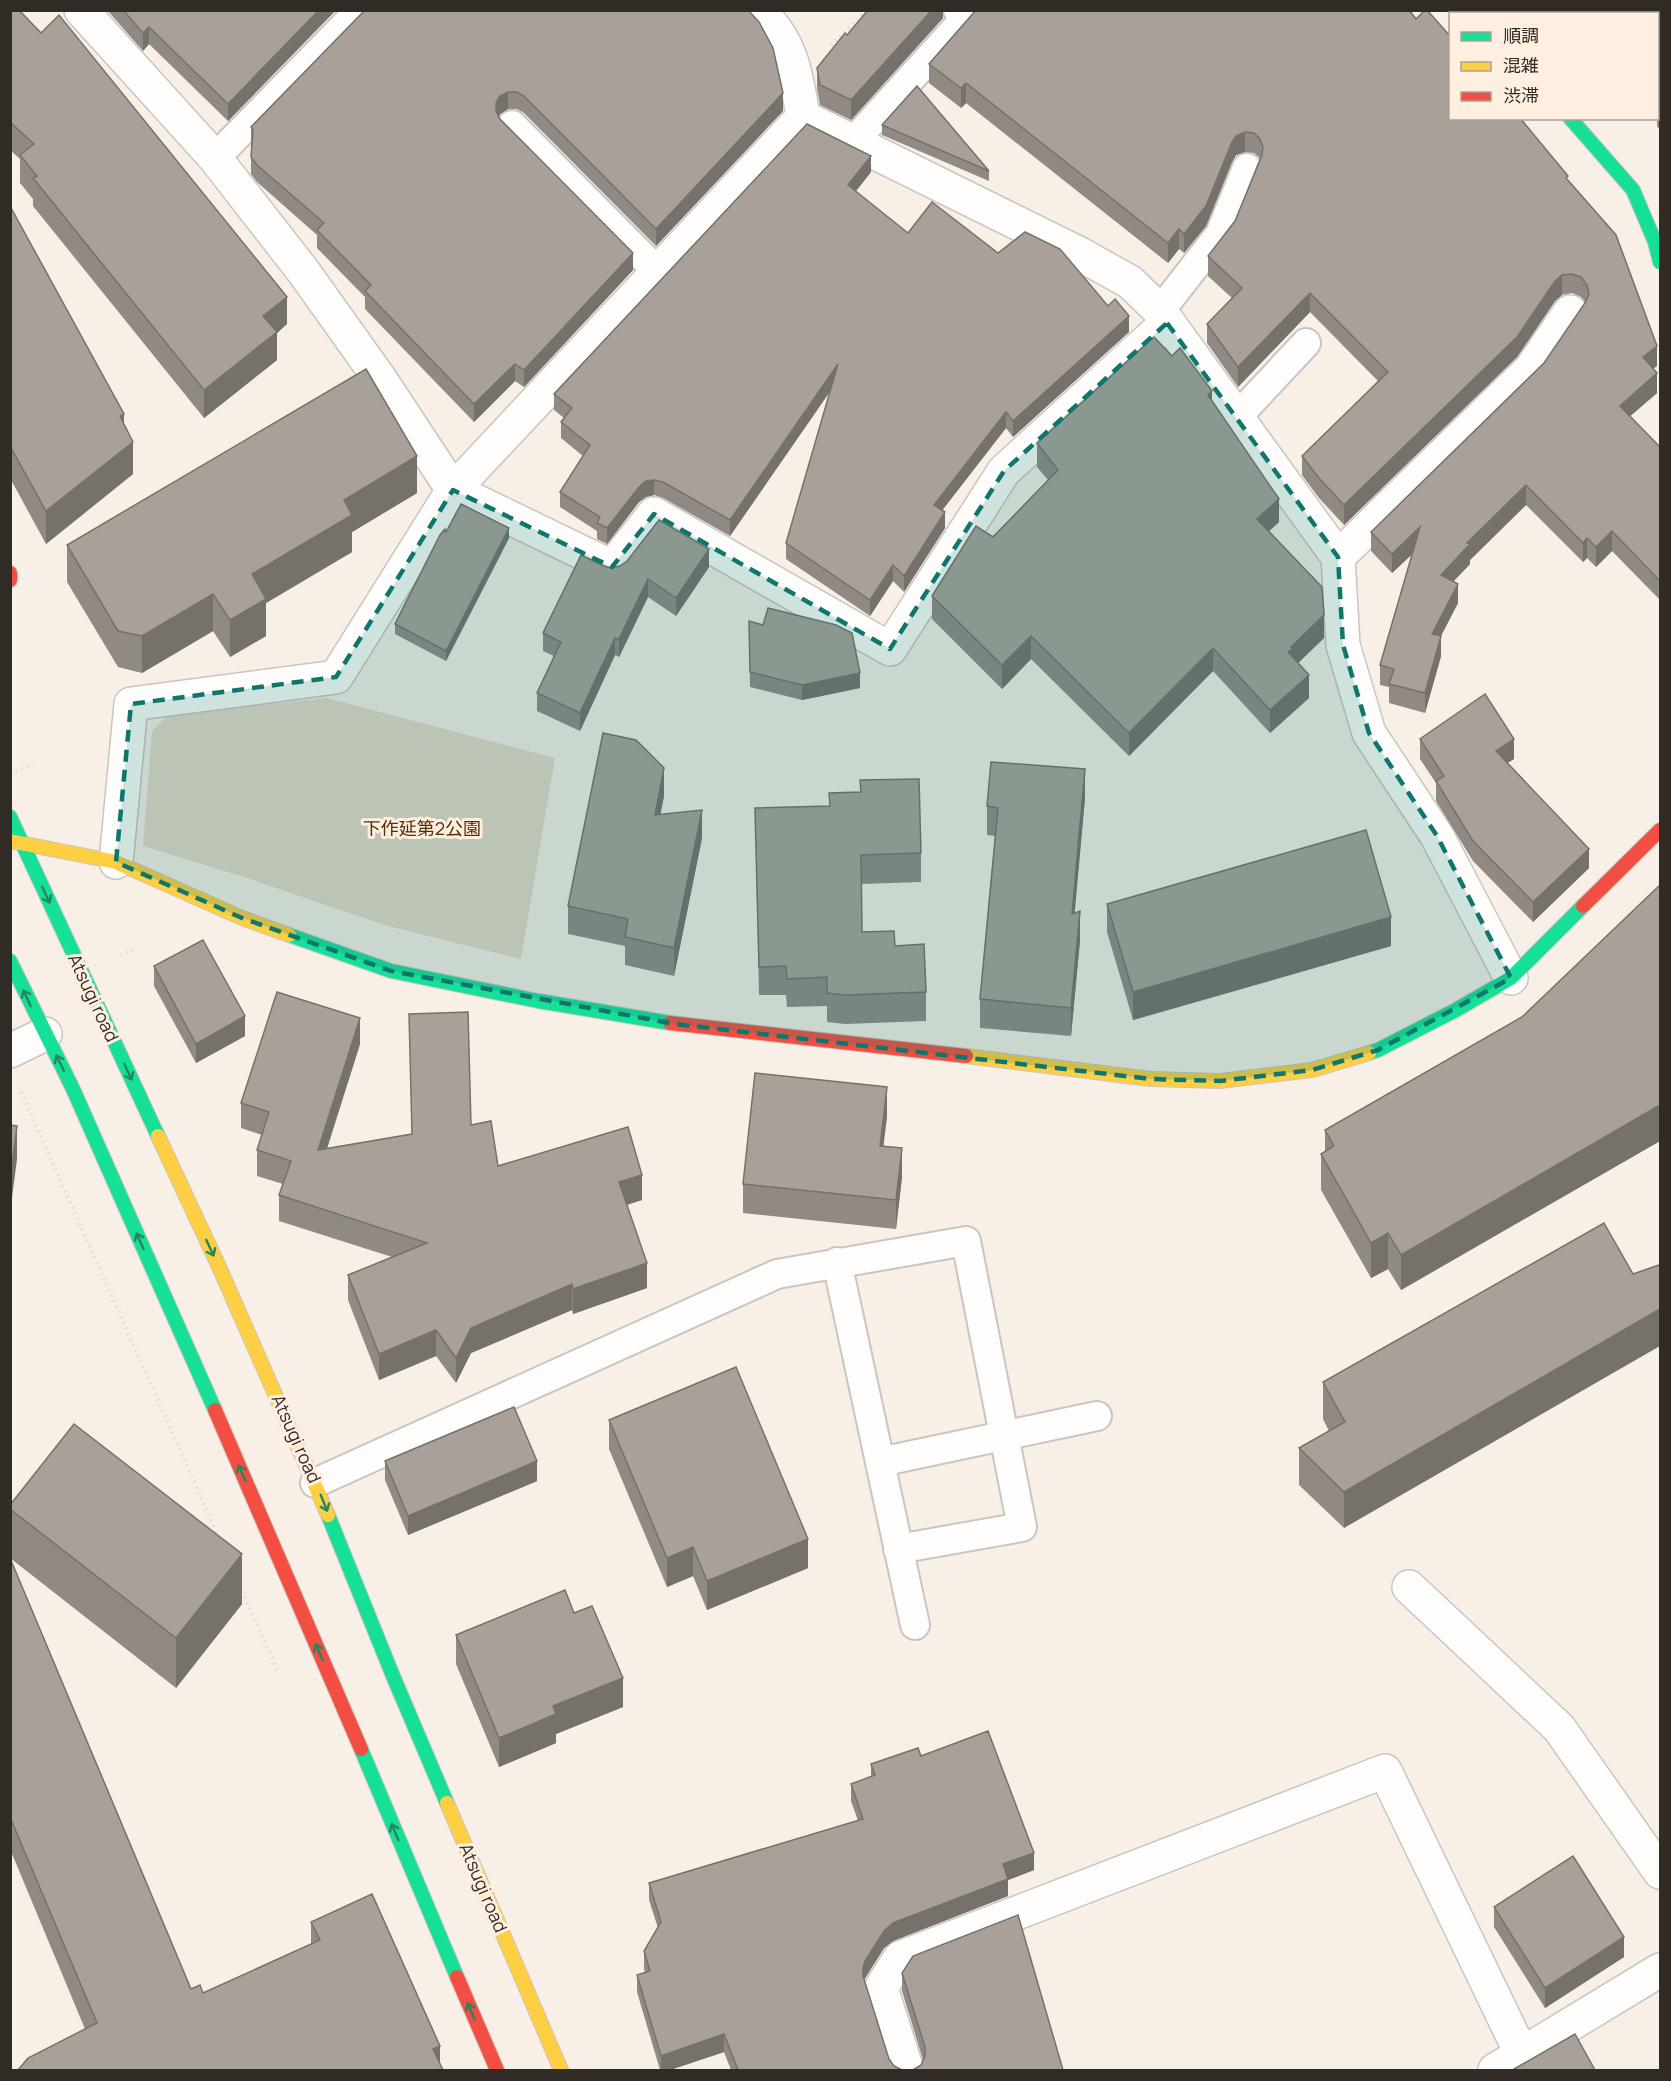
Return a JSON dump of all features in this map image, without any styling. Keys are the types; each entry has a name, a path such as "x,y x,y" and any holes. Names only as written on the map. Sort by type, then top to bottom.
{"main road":[{"path":"1572,120 1633,190 1655,242 1660,262"},
{"path":"10,573 10,580"},
{"name":"Atsugi road","path":"10,817 16,841 220,1269 315,1483 393,1676 561,2070"},
{"path":"16,841 116,862 242,918 391,971 538,1001 675,1024 1042,1064 1151,1079 1220,1081 1312,1070 1378,1050 1456,1010 1511,978 1660,830"},
{"path":"10,960 73,1089 131,1219 273,1543 497,2070"}],"street":[{"path":"81,10 215,158 303,271 380,379 453,490 612,567 654,514 890,649 1004,471 1164,317"},
{"path":"758,10 770,21 783,42 797,75 803,117"},
{"path":"803,117 1078,253 1130,282 1164,317 1338,557 1343,645 1369,733 1437,836 1511,978"},
{"path":"116,862 132,704 336,676 453,490 803,117"},
{"path":"1338,557 1531,369 1570,312"},
{"path":"10,1051 45,1034"},
{"path":"1409,1587 1559,1728 1660,1872"},
{"path":"908,2070 881,1988 900,1958 1385,1771 1508,2063 1660,1970"}],"lane":[{"path":"215,158 360,10"},
{"path":"853,142 963,21 958,10"},
{"path":"512,125 657,271"},
{"path":"1164,317 1220,234 1247,168"},
{"path":"1236,418 1306,343"},
{"path":"315,1483 777,1274 966,1241 1023,1527 898,1549"},
{"path":"837,1262 915,1625"},
{"path":"880,1462 1097,1416"}],"path":[{"path":"838,39 867,10"},
{"path":"10,773 33,764"},
{"path":"20,1090 223,1547"},
{"path":"238,1580 281,1678"}],"highlighted area":[{"path":"1167,323 1338,557 1343,645 1369,733 1437,836 1511,978 1378,1050 1312,1070 1220,1081 1151,1079 675,1024 391,971 242,918 116,862 131,704 336,677 453,490 612,567 654,514 890,649 1004,471"}],"green space":[{"name":"下作延第2公園","path":"327,698 555,758 521,959 388,926 241,876 143,846 152,732 167,715"}],"building":[{"path":"10,10 19,10 41,33 59,15 287,297 263,316 277,332 204,390 33,178 37,176 20,155 34,144 10,122"},
{"path":"123,10 319,10 228,104 149,27 143,33"},
{"path":"365,10 748,10 759,22 773,48 783,93 656,229 524,96 517,92 508,92 500,96 496,103 496,111 500,119 633,253 524,370 515,364 474,404 365,291 371,285 317,230 324,223 257,165 251,157 253,129 251,127"},
{"path":"868,10 932,10 851,100 820,85 817,68 845,33 847,35"},
{"path":"976,10 1409,10 1416,19 1427,10 1449,35 1449,120 1522,120 1568,176 1566,178 1616,235 1657,346 1643,357 1657,373 1620,406 1660,447 1660,581 1612,531 1596,547 1587,538 1583,543 1526,485 1467,543 1470,544 1441,575 1458,584 1432,634 1441,636 1425,693 1389,684 1394,669 1380,665 1420,527 1392,554 1371,532 1544,363 1585,303 1589,294 1587,285 1581,277 1572,274 1562,275 1555,281 1517,337 1344,505 1302,456 1388,372 1310,293 1238,367 1207,324 1242,288 1208,256 1235,221 1262,155 1263,147 1260,139 1254,133 1245,132 1236,136 1206,206 1184,234 1179,229 1168,243 966,83 961,88 929,64"},
{"path":"1660,46 1660,86 1659,84"},
{"path":"917,86 989,171 882,125"},
{"path":"807,124 871,156 848,185 908,233 932,202 998,253 1025,232 1060,249 1108,306 1115,299 1129,316 1013,421 1006,412 934,505 945,512 904,576 893,565 870,600 786,543 838,364 730,520 663,482 654,480 646,481 639,487 607,528 597,523 600,517 560,492 590,445 561,422 572,408 554,394"},
{"path":"10,206 124,414 120,416 133,442 46,511 10,446"},
{"path":"1154,337 1172,356 1180,348 1212,391 1208,395 1279,499 1257,519 1322,587 1324,615 1288,652 1309,675 1270,710 1213,648 1129,733 1031,636 1002,665 932,596 976,526 993,537 1058,470 1037,443"},
{"path":"366,369 417,456 344,500 352,515 252,574 266,599 230,620 213,594 142,636 118,631 67,545"},
{"path":"461,504 509,528 446,651 395,624 440,535 445,529 446,532"},
{"path":"659,520 709,549 676,598 648,579 619,639 615,638 580,713 537,693 561,642 543,633 581,555 611,568 620,566 627,561"},
{"path":"768,608 836,625 852,633 860,673 802,685 750,672 749,621 763,625"},
{"path":"1485,694 1514,739 1496,751 1589,849 1533,902 1473,841 1436,781 1444,776 1420,739"},
{"path":"603,733 636,740 664,768 655,815 702,810 674,948 625,937 628,919 568,906"},
{"path":"991,762 1085,769 1072,914 1080,911 1071,1008 980,999 998,808 987,806"},
{"path":"919,779 921,853 861,855 862,932 894,931 895,946 924,944 926,992 845,995 827,993 827,977 787,979 786,966 759,967 755,808 830,806 829,793 861,792 860,780"},
{"path":"1366,830 1391,917 1133,992 1107,904"},
{"path":"1660,885 1660,1105 1401,1255 1388,1233 1371,1243 1321,1154 1334,1146 1325,1130 1522,1017"},
{"path":"203,940 245,1016 196,1044 154,966"},
{"path":"277,992 360,1018 318,1150 412,1134 409,1014 468,1012 471,1125 491,1121 498,1166 628,1127 642,1175 619,1182 647,1263 573,1289 572,1284 471,1328 456,1358 436,1330 379,1354 348,1275 427,1243 279,1195 291,1161 257,1150 269,1112 241,1103"},
{"path":"755,1073 887,1087 880,1146 902,1148 896,1200 743,1184"},
{"path":"10,1125 17,1126 10,1180"},
{"path":"1604,1223 1633,1274 1659,1265 1660,1309 1344,1492 1299,1448 1345,1422 1323,1382"},
{"path":"736,1367 808,1539 707,1581 693,1547 667,1558 609,1420"},
{"path":"514,1407 537,1461 408,1516 385,1461"},
{"path":"74,1424 242,1554 176,1638 10,1509 10,1505"},
{"path":"10,1558 191,1989 200,1985 203,1993 320,1940 311,1922 372,1894 440,2046 433,2049 443,2070 18,2070 28,2058 97,2023 10,1817"},
{"path":"565,1590 574,1613 592,1606 623,1678 553,1706 556,1714 499,1738 456,1635"},
{"path":"988,1731 1034,1853 1003,1864 1008,1879 893,1923 884,1931 865,1961 863,1976 889,2059 894,2066 902,2070 738,2070 724,2034 661,2056 637,1975 650,1971 644,1951 661,1922 649,1883 863,1819 851,1784 875,1775 871,1764 918,1748 921,1756"},
{"path":"1573,1856 1624,1937 1545,1988 1494,1907"},
{"path":"1018,1915 1063,2070 913,2070 921,2065 925,2056 925,2047 902,1973 913,1956"},
{"path":"1575,2034 1595,2070 1514,2069"}],"traffic: fast":[{"path":"1572,120 1633,190 1655,242 1660,262"},
{"path":"10,817 158,1136"},
{"path":"1369,1053 1456,1010 1511,978 1583,906"},
{"path":"289,935 391,971 538,1001 670,1023"},
{"path":"10,961 73,1089 215,1410"},
{"path":"328,1515 447,1803"},
{"path":"361,1749 457,1977"}],"traffic: slow":[{"path":"10,841 116,862 242,918 289,935"},
{"path":"966,1056 1151,1079 1220,1081 1312,1070 1369,1053"},
{"path":"158,1136 220,1269 328,1515"},
{"path":"447,1803 561,2070"}],"traffic: jam":[{"path":"10,573 10,580"},
{"path":"1583,906 1660,830"},
{"path":"670,1023 966,1056"},
{"path":"215,1410 361,1749"},
{"path":"457,1977 497,2070"}]}
